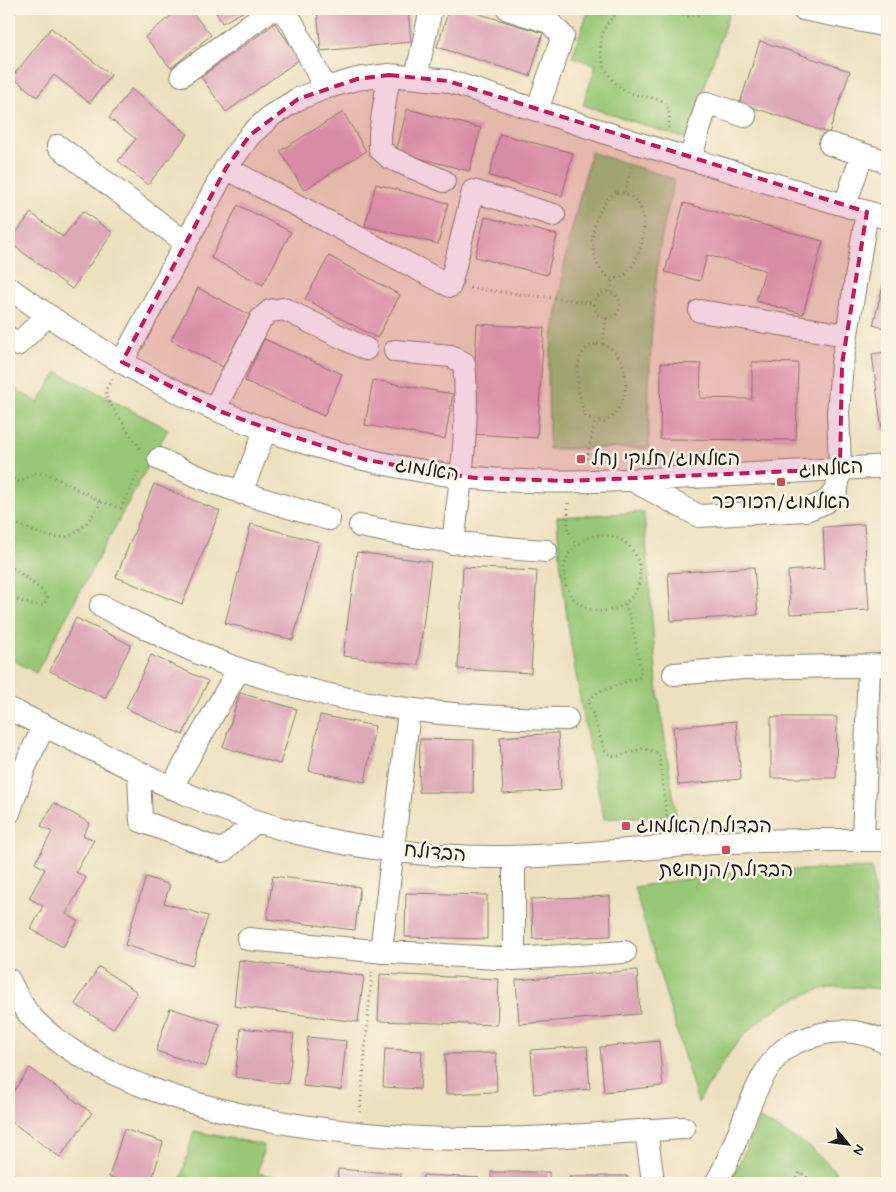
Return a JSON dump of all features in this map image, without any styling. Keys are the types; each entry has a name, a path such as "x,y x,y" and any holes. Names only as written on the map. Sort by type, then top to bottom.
{"street":[{"path":"416,77 431,9"},
{"path":"508,9 550,22 562,36 537,110"},
{"path":"803,9 887,26"},
{"path":"182,75 270,10 282,11 292,22 325,88"},
{"path":"389,75 380,133 380,149 390,158 444,181"},
{"path":"122,362 226,168 250,135 272,115 298,99 357,78 389,75 448,82 637,143 877,215 846,335 838,412 840,469 837,490 826,502 806,510 699,516 632,480"},
{"path":"690,159 707,103 745,116"},
{"path":"830,144 887,162"},
{"path":"58,146 186,243"},
{"path":"845,205 862,155"},
{"path":"226,168 450,286 473,191 554,215"},
{"name":"האלמוג","path":"9,288 122,362 215,408 266,428 367,460 461,476 576,481 632,480 887,466"},
{"path":"215,408 261,319 270,311 284,309 366,349"},
{"path":"700,311 846,335"},
{"path":"12,347 48,315"},
{"path":"395,352 452,356 464,363 466,384 461,476 453,543"},
{"path":"241,493 266,428"},
{"path":"147,458 241,493 329,519"},
{"path":"360,526 453,543 546,551"},
{"path":"101,606 189,649 239,668 330,696 409,711 494,718 567,719"},
{"path":"674,674 753,668 878,666 863,840"},
{"path":"171,788 239,668"},
{"name":"הבדולח","path":"9,709 171,788 256,822 302,834 392,849 467,856 514,857 776,840 887,840"},
{"path":"378,951 409,711"},
{"path":"9,813 24,769 44,726"},
{"path":"139,772 141,821 223,852 256,822"},
{"path":"514,857 514,959"},
{"path":"248,939 378,951 514,959 625,952"},
{"path":"9,980 19,1000 34,1020 53,1037 81,1056 130,1081 170,1096 296,1126 358,1134 469,1139 684,1128"},
{"path":"716,1183 726,1167 757,1087 770,1064 787,1047 808,1037 834,1031 856,1032 873,1036 887,1043"},
{"path":"646,1130 652,1174"}],"path":[{"path":"628,9 614,17 606,28 601,40 602,63 608,74 622,90 665,102 669,110 670,123 660,150"},
{"path":"669,9 688,16 699,15 705,9"},
{"path":"625,192 637,143"},
{"path":"617,192 625,192 633,197 640,206 643,238 639,257 632,270 623,276 612,277 602,271 596,260 593,242 596,221 602,206 609,196 617,192"},
{"path":"611,292 612,277"},
{"path":"450,286 594,303"},
{"path":"602,292 611,292 619,298 620,309 614,316 606,318 596,312 594,303 602,292"},
{"path":"603,344 606,318"},
{"path":"603,344 614,348 619,354 622,362 625,389 620,410 612,418 604,422 585,416 579,398 580,361 585,349 590,345 603,344"},
{"path":"9,477 20,482 34,473 48,474 102,502 121,508 147,458 136,439 106,399 106,389 122,362"},
{"path":"576,545 568,531 567,519 576,481 595,420"},
{"path":"9,521 56,539 79,532 102,502"},
{"path":"611,536 622,541 631,549 638,560 640,577 634,595 626,604 614,610 601,612 588,609 573,598 565,580 564,568 569,555 576,545 587,538 611,536"},
{"path":"9,565 42,590 46,598 44,605 32,606 9,597"},
{"path":"626,604 632,622 641,670 639,677 598,692 588,701 605,751 611,756 619,756 644,748 658,754 671,847"},
{"path":"358,1134 378,951"},
{"path":"795,1183 800,1172 814,1183"}],"highlighted area":[{"path":"389,75 448,81 867,212 842,364 840,469 568,481 475,478 428,471 367,460 266,428 222,412 122,362 226,168 250,135 298,99 357,79"}],"green space":[{"path":"589,9 730,10 687,139 583,105 596,65 572,57"},
{"path":"591,152 674,179 658,261 652,332 649,448 549,449 548,369 567,248"},
{"path":"57,372 168,429 36,673 9,658 9,388 11,385 38,403"},
{"path":"644,512 657,685 676,815 604,819 581,706 569,631 557,517"},
{"path":"872,868 883,989 827,988 800,997 773,1011 746,1033 736,1045 698,1103 634,887 732,872"},
{"path":"760,1119 811,1148 847,1183 730,1183"},
{"path":"194,1131 264,1145 258,1173 280,1178 279,1183 180,1183"}],"building":[{"path":"179,9 189,9 211,35 171,68 145,37"},
{"path":"214,9 248,9 222,23"},
{"path":"408,9 411,42 321,51 317,10"},
{"path":"449,9 463,9 543,33 530,76 437,47"},
{"path":"275,23 300,59 226,112 201,77"},
{"path":"51,28 111,75 90,103 54,75 37,97 12,77"},
{"path":"760,41 850,71 829,133 740,103"},
{"path":"131,89 188,134 148,185 118,161 136,139 109,118"},
{"path":"407,109 481,128 469,171 396,152"},
{"path":"343,112 366,151 304,190 280,151"},
{"path":"500,134 573,153 562,196 489,176"},
{"path":"376,184 448,203 438,244 365,226"},
{"path":"684,203 823,241 803,314 756,301 765,270 707,255 700,281 665,272"},
{"path":"238,205 291,232 263,285 211,258"},
{"path":"83,211 113,233 72,289 9,242 31,213 63,237"},
{"path":"485,217 557,235 547,275 475,257"},
{"path":"329,256 400,295 377,338 305,299"},
{"path":"887,270 887,329 873,325"},
{"path":"198,288 250,315 223,367 171,340"},
{"path":"477,324 544,328 537,438 471,434"},
{"path":"264,339 342,374 324,416 245,381"},
{"path":"887,352 887,430 882,431 872,354"},
{"path":"752,362 798,363 796,440 660,439 661,363 701,364 700,398 752,399"},
{"path":"373,380 453,394 445,439 365,425"},
{"path":"154,484 220,511 182,604 116,577"},
{"path":"251,524 319,542 293,640 225,623"},
{"path":"864,524 869,610 790,614 788,571 825,568 823,527"},
{"path":"357,552 431,562 418,665 343,656"},
{"path":"463,567 537,571 531,673 458,669"},
{"path":"754,567 758,615 671,621 668,573"},
{"path":"76,618 131,645 105,698 50,671"},
{"path":"151,655 208,681 183,735 126,708"},
{"path":"240,693 297,709 280,764 223,747"},
{"path":"320,715 375,726 365,782 309,771"},
{"path":"884,716 887,717 887,777 881,776"},
{"path":"771,717 837,717 836,778 771,778"},
{"path":"736,721 741,779 678,785 673,727"},
{"path":"558,733 561,790 503,794 500,737"},
{"path":"420,739 474,740 473,793 419,792"},
{"path":"54,803 90,823 83,835 94,840 76,872 86,878 66,914 78,921 63,947 31,929 43,906 29,898 45,869 35,863 52,832 41,826"},
{"path":"273,876 360,887 355,930 267,919"},
{"path":"146,877 170,885 164,903 208,916 192,966 125,945"},
{"path":"406,893 487,895 487,939 405,937"},
{"path":"610,896 611,936 533,939 531,899"},
{"path":"239,960 364,976 358,1022 234,1006"},
{"path":"99,967 137,992 113,1029 75,1004"},
{"path":"637,970 640,1014 519,1024 516,980"},
{"path":"380,974 499,979 497,1025 378,1021"},
{"path":"170,1008 220,1024 206,1067 156,1051"},
{"path":"241,1028 294,1034 288,1084 235,1077"},
{"path":"308,1037 346,1041 341,1090 303,1086"},
{"path":"659,1041 663,1086 604,1092 600,1047"},
{"path":"587,1046 590,1089 534,1094 531,1050"},
{"path":"385,1049 422,1051 420,1089 383,1087"},
{"path":"496,1053 497,1092 446,1094 445,1054"},
{"path":"30,1068 92,1113 60,1157 9,1120 9,1098"},
{"path":"124,1129 163,1142 151,1183 131,1183 109,1177"},
{"path":"338,1169 401,1174 400,1183 337,1183"},
{"path":"491,1172 549,1172 549,1183 491,1183"},
{"path":"423,1175 479,1178 479,1183 422,1183"},
{"path":"570,1176 627,1176 627,1183 570,1183"}],"place":[{"name":"האלמוג/חלוקי נחל","path":"581,459"},
{"name":"האלמוג/הכורכר","path":"781,482"},
{"name":"הבדולח/האלמוג","path":"626,826"},
{"name":"הבדולת/הנחושת","path":"726,850"}]}
